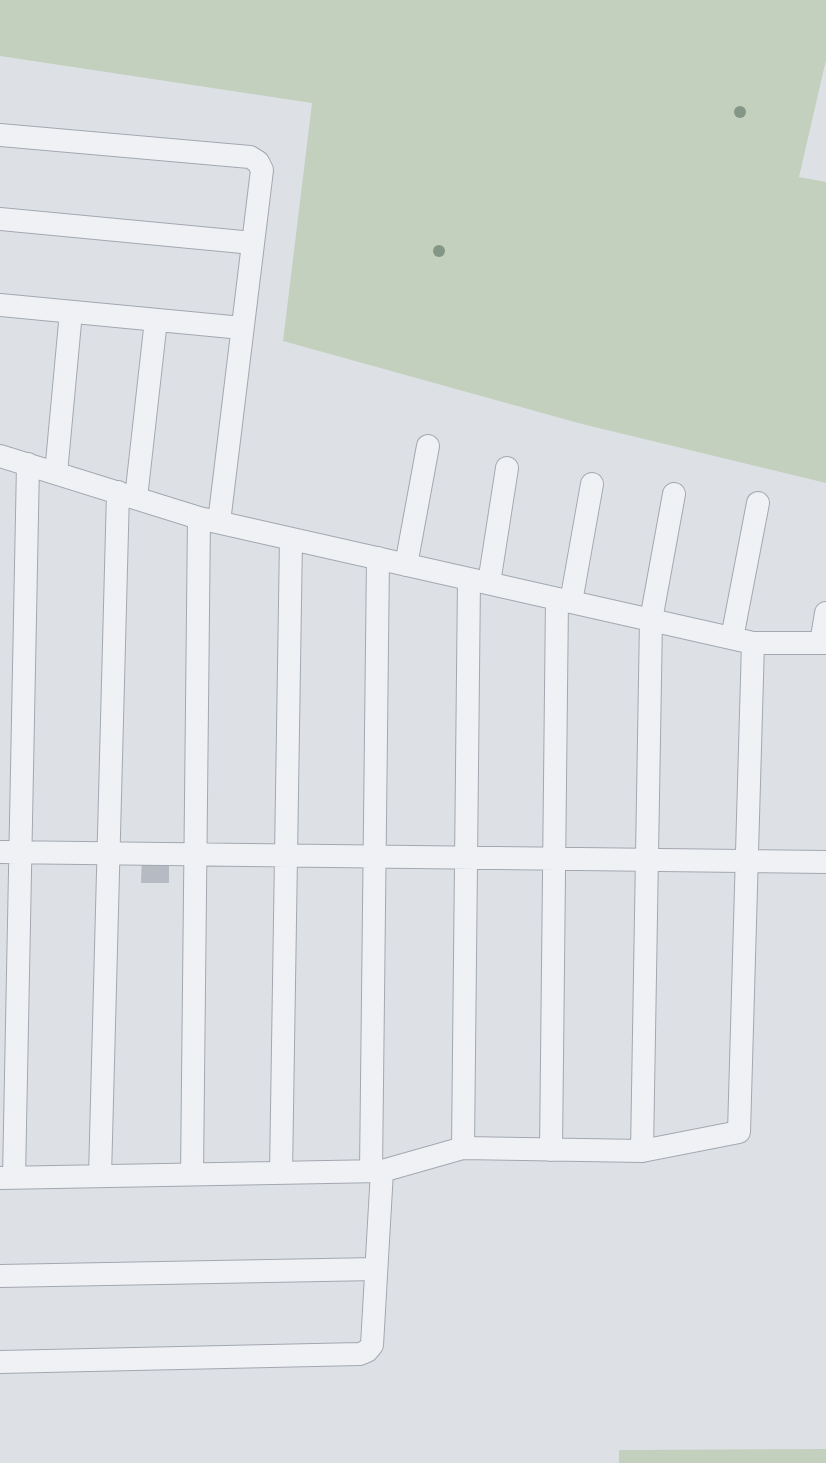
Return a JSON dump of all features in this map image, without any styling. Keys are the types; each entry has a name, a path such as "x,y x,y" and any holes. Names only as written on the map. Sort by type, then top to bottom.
{"street":[{"path":"0,134 250,157 258,162 262,170 242,328 209,520 195,855 192,1174"},
{"path":"0,218 253,243"},
{"path":"0,305 242,328"},
{"path":"56,473 71,312"},
{"path":"100,1176 108,853 127,495 156,320"},
{"path":"406,565 428,446"},
{"path":"0,456 209,520 742,640 823,642 826,613"},
{"path":"28,464 10,852 7,1178 376,1171 463,1148 642,1151 739,1132 747,861 742,640 758,503"},
{"path":"463,1148 466,858 479,581 507,468"},
{"path":"551,1150 554,859 564,600 592,484"},
{"path":"642,1151 651,620 674,494"},
{"path":"280,1173 291,539"},
{"path":"0,1362 360,1354 367,1351 372,1345 376,1269 375,857 378,558"},
{"path":"10,852 826,862"},
{"path":"0,1276 376,1269"}],"green space":[{"path":"0,0 826,0 826,60 799,177 826,182 826,483 582,424 283,341 312,103 0,56"},
{"path":"826,1449 826,1463 619,1463 619,1450"}],"building":[{"path":"142,855 169,855 169,883 141,883"}]}
